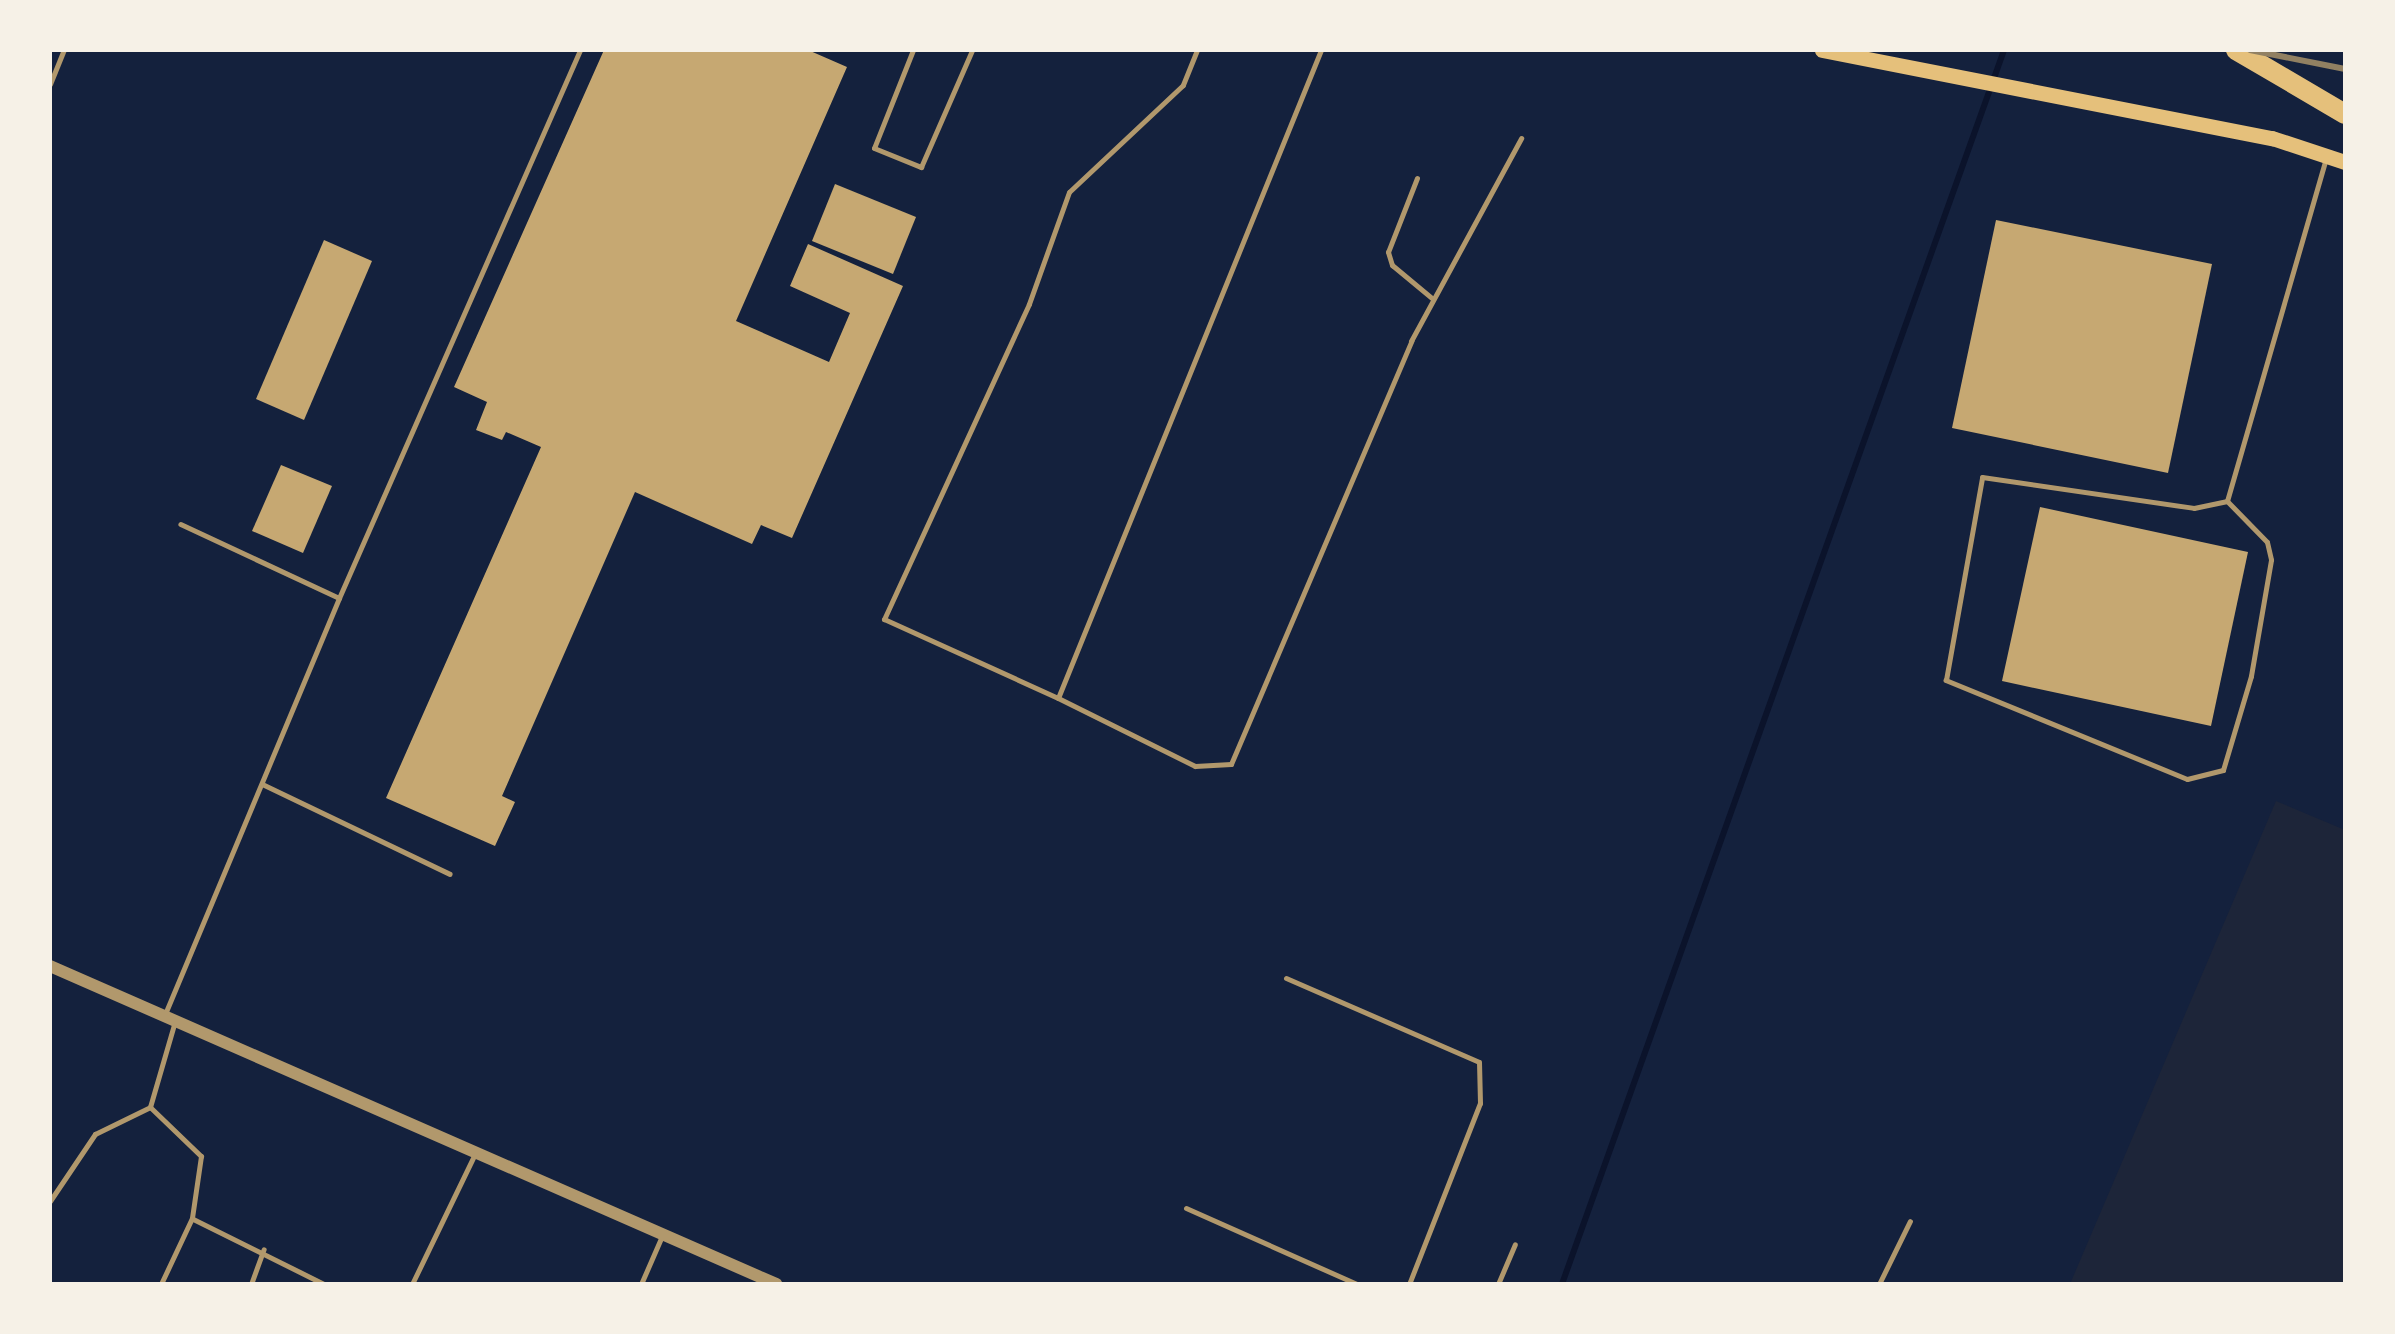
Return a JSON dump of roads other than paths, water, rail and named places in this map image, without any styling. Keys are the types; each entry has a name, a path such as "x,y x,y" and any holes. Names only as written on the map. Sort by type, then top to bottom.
{"highway":[{"path":"2236,50 2345,114"}],"main road":[{"path":"1822,50 2272,138 2345,162"}],"street":[{"path":"50,966 776,1284"}],"lane":[{"path":"50,84 64,50"},
{"path":"150,1107 169,1019 262,784 339,598 580,50"},
{"path":"913,50 874,148 921,168 972,50"},
{"path":"1197,50 1183,85 1069,192 1028,304 884,619 1195,766 1231,764 1433,299 1520,138"},
{"path":"1058,698 1321,50"},
{"path":"2227,500 2327,156"},
{"path":"1417,178 1388,252 1392,264 1433,299"},
{"path":"1982,477 2194,508 2227,500 2267,542 2271,560 2251,676 2223,770 2187,779 1946,680 1982,477"},
{"path":"180,524 339,598"},
{"path":"262,784 450,874"},
{"path":"1286,978 1479,1062 1480,1104 1409,1284"},
{"path":"50,1201 95,1134 150,1107"},
{"path":"150,1107 201,1156 192,1218 161,1284"},
{"path":"412,1284 476,1153"},
{"path":"1186,1208 1356,1284"},
{"path":"192,1218 264,1248 324,1284"},
{"path":"1878,1284 1910,1221"},
{"path":"641,1284 664,1234"},
{"path":"1498,1284 1516,1244"},
{"path":"251,1284 264,1248"}],"waterway":[{"path":"1562,1284 2004,50"}],"railway":[{"path":"2250,50 2345,69"}]}
